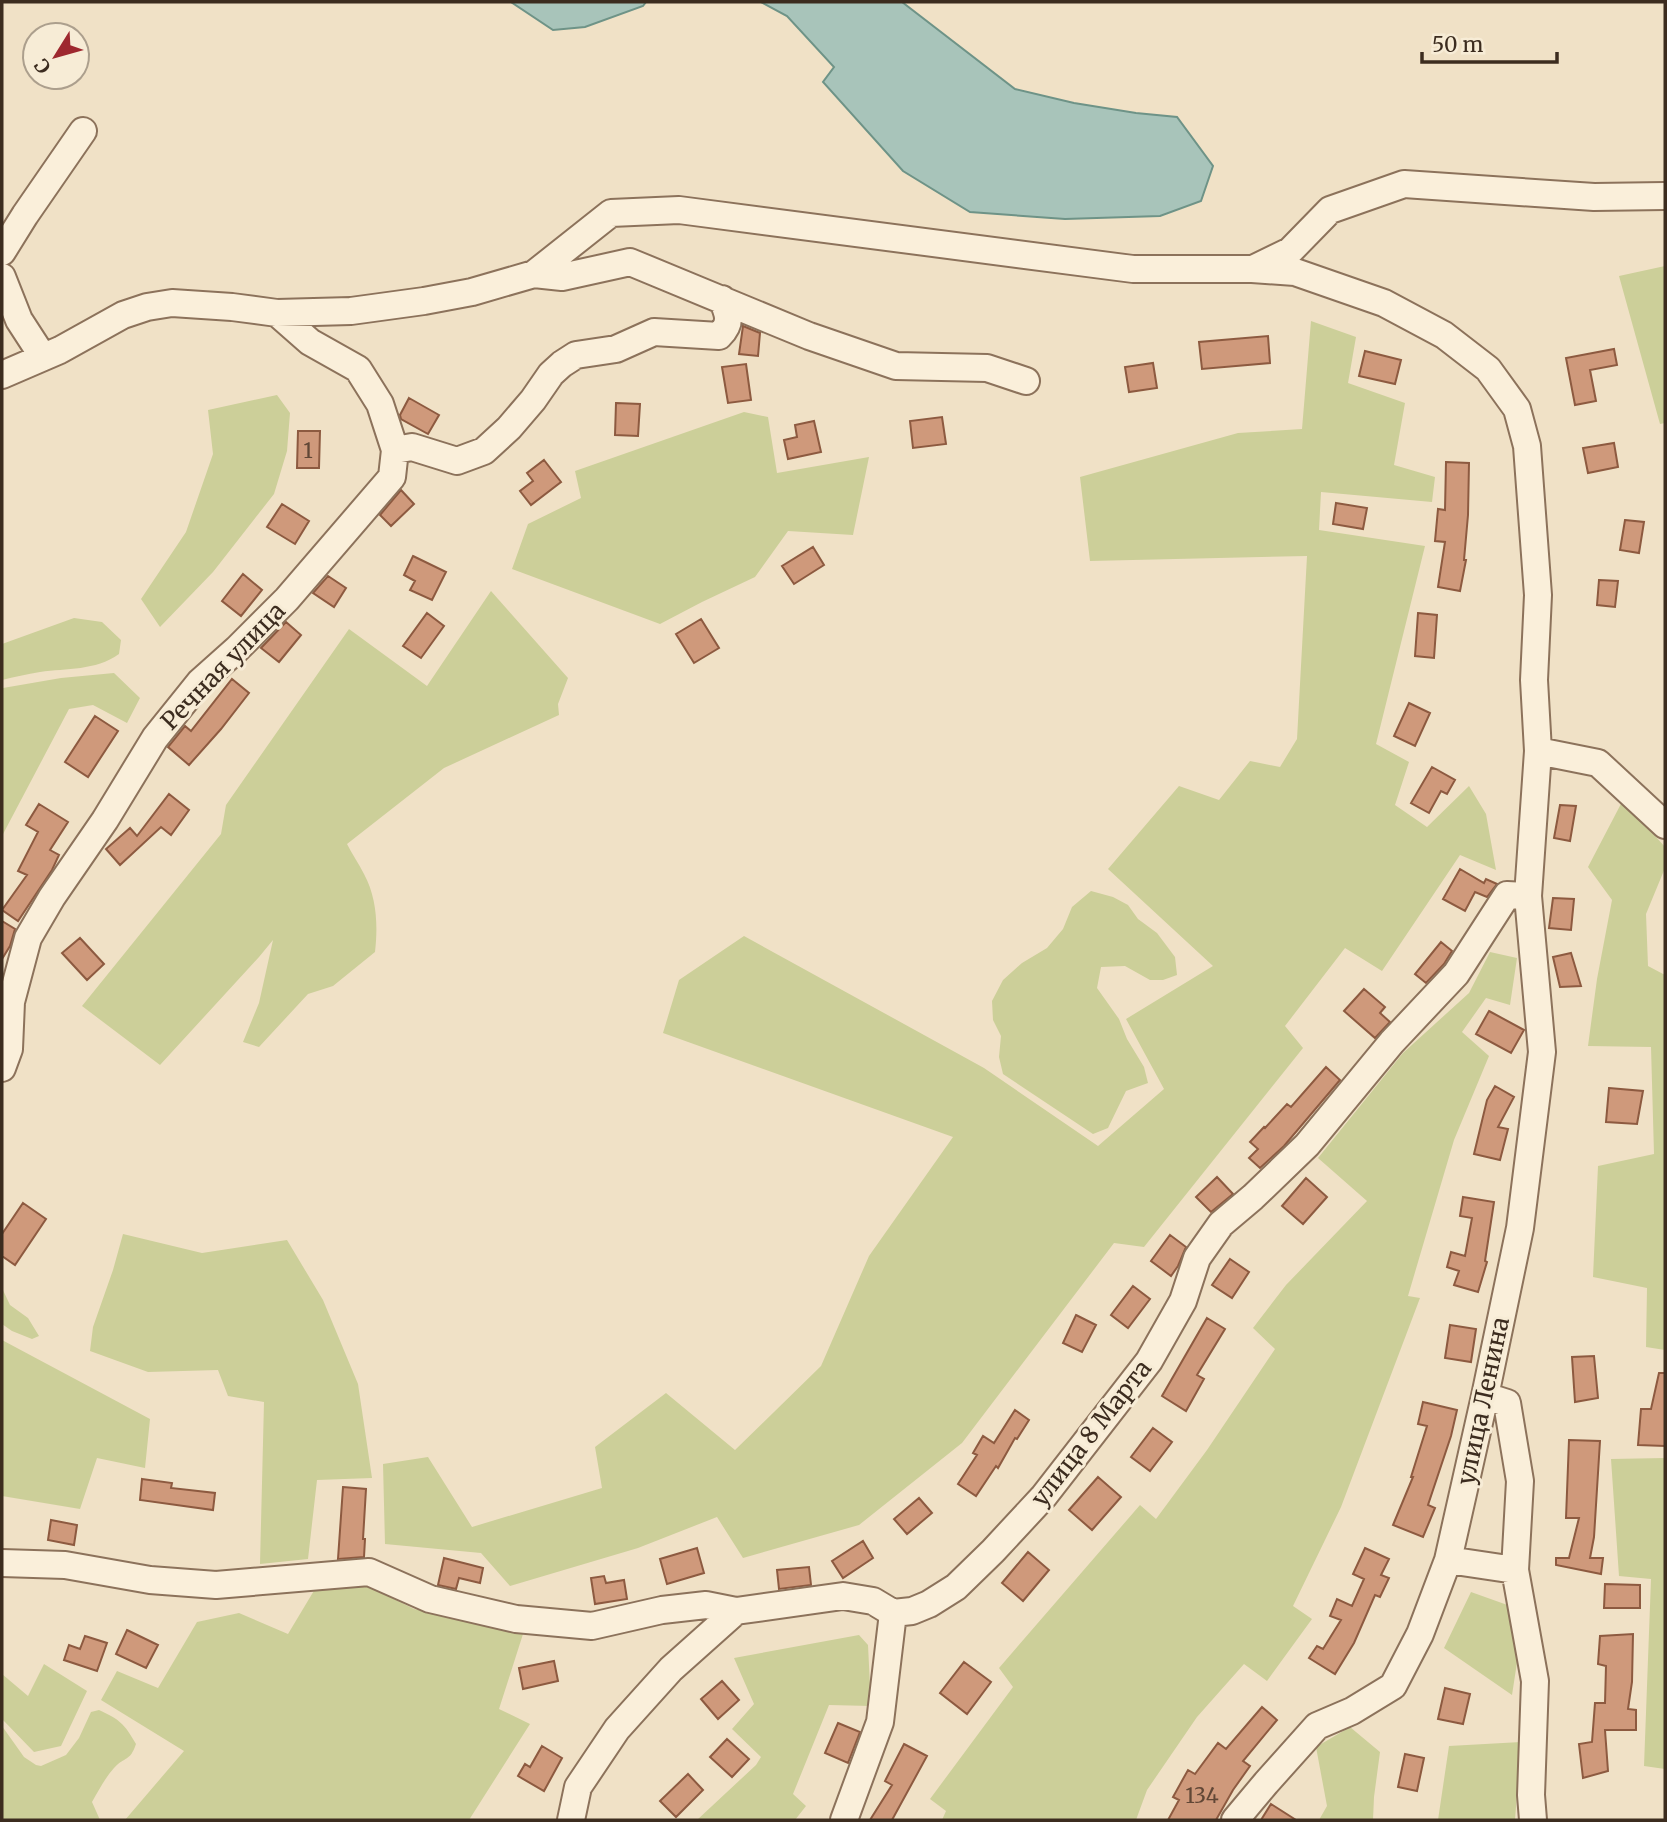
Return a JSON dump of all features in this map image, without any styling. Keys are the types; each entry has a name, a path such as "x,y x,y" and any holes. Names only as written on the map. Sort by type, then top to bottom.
{"street":[{"path":"2,252 83,131"},
{"path":"1252,269 1290,251 1330,210 1404,184 1594,197 1665,196"},
{"name":"улица Ленина","path":"534,274 611,214 678,210 1133,269 1252,269 1295,272 1384,303 1444,335 1488,369 1517,409 1527,446 1538,595 1534,680 1538,751 1528,895 1542,1052 1520,1228 1448,1560 1420,1634 1393,1686 1352,1711 1317,1726 1236,1820"},
{"path":"2,375 60,350 122,315 147,307 172,303 277,313 351,311 472,292 534,274 562,277 630,262 809,336 895,366 987,368 1026,381"},
{"path":"2,277 19,320 43,357"},
{"path":"277,313 310,342 358,369 380,404 395,450 412,447 457,461 484,451 509,428 551,374 576,355 616,349 654,332 719,336 726,329 729,315 722,299"},
{"name":"Речная улица","path":"2,1068 9,1049 11,1002 28,938 52,897 105,820 155,738 200,682 287,599 392,477 395,450"},
{"path":"1538,751 1598,763 1665,825"},
{"name":"улица 8 Марта","path":"892,1613 912,1611 956,1587 1044,1496 1149,1362 1183,1301 1197,1258 1221,1224 1307,1145 1392,1042 1456,974 1507,895 1528,895"},
{"path":"1485,1396 1507,1403 1520,1481 1515,1570 1535,1681 1531,1795 1533,1820"},
{"path":"1448,1560 1515,1570"},
{"path":"2,1563 65,1565 150,1580 216,1585 369,1572 430,1600 516,1619 592,1626 662,1610 706,1605 736,1611 844,1596 873,1601 892,1613 880,1722 844,1820"},
{"path":"571,1820 578,1787 617,1729 671,1669 736,1611"}],"green space":[{"path":"1665,266 1665,423 1660,424 1619,276"},
{"path":"1311,321 1356,337 1348,383 1405,403 1394,465 1435,477 1432,502 1321,492 1319,530 1425,546 1376,744 1409,762 1395,805 1427,827 1469,786 1486,814 1496,870 1460,855 1382,971 1345,948 1285,1026 1303,1048 1144,1247 1114,1243 962,1443 859,1525 743,1558 717,1517 638,1548 510,1586 481,1553 385,1544 383,1464 428,1457 472,1527 602,1488 595,1447 666,1393 735,1450 821,1366 869,1256 953,1137 663,1033 679,980 744,936 984,1068 1098,1146 1164,1089 1126,1019 1213,966 1108,869 1179,786 1219,800 1250,761 1280,767 1297,739 1307,556 1090,561 1080,477 1238,433 1302,429"},
{"path":"277,395 290,413 287,451 274,494 213,572 160,627 141,599 186,532 213,454 208,410"},
{"path":"744,412 768,417 777,473 869,457 853,535 788,531 755,577 660,624 512,569 528,524 581,498 575,471"},
{"path":"491,591 568,678 558,704 559,715 444,768 347,844 372,893 376,922 375,952 333,986 308,994 259,1047 243,1042 259,1003 273,940 160,1065 82,1006 221,834 226,805 349,629 427,686"},
{"path":"74,618 102,622 121,640 119,654 91,666 2,680 2,644"},
{"path":"114,673 140,698 127,723 93,705 69,709 2,836 3,688 61,678"},
{"path":"1623,800 1665,847 1665,868 1646,914 1648,966 1665,975 1665,1350 1646,1347 1647,1288 1593,1277 1598,1166 1654,1154 1651,1047 1588,1046 1612,900 1588,867"},
{"path":"1091,891 1113,897 1128,905 1138,919 1157,933 1175,957 1177,975 1163,980 1150,980 1125,966 1101,967 1097,988 1119,1019 1127,1039 1144,1067 1148,1083 1126,1091 1108,1128 1093,1134 1003,1074 999,1057 1001,1036 993,1020 992,1001 1003,980 1022,963 1047,948 1063,929 1072,907"},
{"path":"1490,952 1517,958 1510,1005 1486,998 1462,1032 1489,1056 1454,1140 1408,1296 1420,1298 1341,1507 1293,1606 1312,1619 1267,1681 1244,1664 1197,1717 1147,1790 1136,1820 942,1820 946,1811 930,1799 1013,1687 999,1668 1140,1505 1156,1519 1207,1450 1275,1349 1253,1328 1286,1285 1367,1201 1318,1158 1403,1053 1469,993"},
{"path":"123,1234 202,1253 287,1240 323,1300 358,1384 372,1478 317,1480 308,1559 260,1564 264,1402 228,1396 218,1370 148,1372 90,1351 93,1327"},
{"path":"2,1288 10,1305 28,1318 39,1336 32,1339 2,1324"},
{"path":"2,1340 150,1419 145,1468 97,1458 80,1509 2,1496"},
{"path":"1665,1458 1665,1769 1644,1766 1651,1579 1619,1576 1611,1459"},
{"path":"318,1584 370,1587 414,1609 523,1634 499,1709 530,1724 469,1820 125,1820 184,1751 101,1700 117,1671 158,1688 197,1622 239,1613 288,1634"},
{"path":"1471,1592 1513,1607 1520,1643 1512,1695 1444,1648"},
{"path":"859,1635 868,1645 871,1706 829,1705 793,1794 806,1806 795,1820 697,1820 756,1765 761,1757 732,1729 754,1704 734,1658"},
{"path":"44,1664 87,1691 61,1746 34,1752 2,1719 2,1674 28,1696"},
{"path":"99,1710 121,1723 136,1744 129,1756 111,1772 92,1802 100,1820 2,1818 2,1726 24,1757 41,1766 66,1755 79,1738 91,1712"},
{"path":"1350,1727 1380,1752 1373,1820 1319,1820 1327,1806 1316,1747"},
{"path":"1521,1742 1515,1820 1438,1820 1449,1746"}],"water":[{"path":"511,2 646,2 643,6 585,27 553,30"},
{"path":"761,2 902,2 1015,89 1074,103 1177,117 1213,166 1201,201 1160,216 1065,219 970,212 903,171 823,82 834,67 787,16"}],"building":[{"path":"743,326 760,333 758,356 739,354"},
{"path":"1268,336 1270,363 1202,369 1199,342"},
{"path":"1614,349 1617,365 1590,370 1596,401 1575,405 1566,358"},
{"path":"1365,351 1401,360 1395,384 1359,376"},
{"path":"1153,363 1157,388 1129,392 1125,367"},
{"path":"746,364 751,400 728,403 722,367"},
{"path":"409,398 439,415 428,434 401,419 400,415"},
{"path":"616,403 640,404 638,436 615,435"},
{"path":"942,417 946,444 913,448 910,421"},
{"path":"814,421 821,452 788,459 784,440 797,437 795,425"},
{"path":"298,431 320,431 319,468 297,468"},
{"path":"1614,443 1618,467 1588,473 1583,448"},
{"path":"544,460 561,482 531,505 520,491 533,481 527,473"},
{"path":"1446,462 1469,463 1466,560 1460,591 1438,587 1445,542 1435,541 1438,509 1445,510"},
{"path":"401,490 414,504 391,526 380,515"},
{"path":"1336,503 1367,508 1363,529 1333,524"},
{"path":"282,504 309,521 295,544 267,527"},
{"path":"1625,520 1644,522 1639,553 1620,550"},
{"path":"813,547 824,565 794,584 782,566"},
{"path":"413,556 446,572 432,600 410,590 415,581 404,575"},
{"path":"243,574 262,590 241,616 222,601"},
{"path":"328,576 346,588 334,607 313,593"},
{"path":"1599,580 1618,581 1615,607 1597,605"},
{"path":"427,613 444,626 421,658 403,646"},
{"path":"1418,613 1437,615 1434,658 1415,656"},
{"path":"701,619 719,648 694,663 676,634"},
{"path":"286,622 301,635 279,662 261,648"},
{"path":"232,679 249,693 189,765 168,747 185,726 191,731"},
{"path":"1409,703 1430,713 1415,746 1394,736"},
{"path":"95,716 118,731 88,777 65,762"},
{"path":"1432,767 1455,780 1447,794 1441,791 1429,813 1411,803"},
{"path":"169,794 189,810 171,835 161,827 120,865 106,849 130,828 137,836"},
{"path":"39,804 68,822 50,850 59,855 52,870 18,921 2,910 27,875 18,871 38,832 26,825"},
{"path":"1560,805 1576,806 1570,841 1554,838"},
{"path":"1460,869 1484,883 1486,879 1497,884 1487,897 1475,892 1465,911 1443,899"},
{"path":"1553,898 1574,899 1571,930 1549,928"},
{"path":"2,921 15,929 10,946 2,959"},
{"path":"80,938 104,964 87,980 62,953"},
{"path":"1441,942 1452,951 1426,983 1415,974"},
{"path":"1571,953 1581,986 1560,987 1553,957"},
{"path":"1364,989 1385,1007 1380,1013 1390,1022 1375,1038 1344,1011"},
{"path":"1489,1011 1524,1030 1511,1053 1476,1034"},
{"path":"1326,1067 1340,1080 1284,1146 1260,1168 1249,1158 1258,1149 1250,1142 1287,1104 1291,1107"},
{"path":"1495,1086 1514,1097 1498,1127 1508,1129 1500,1160 1474,1154 1487,1100"},
{"path":"1609,1088 1643,1091 1637,1124 1606,1122"},
{"path":"1217,1177 1233,1194 1211,1212 1196,1197"},
{"path":"1306,1178 1327,1197 1303,1224 1282,1206"},
{"path":"1463,1197 1494,1202 1485,1261 1487,1262 1478,1292 1454,1285 1459,1271 1447,1267 1451,1252 1465,1256 1472,1218 1460,1216"},
{"path":"23,1203 46,1219 15,1265 2,1256 2,1234"},
{"path":"1170,1235 1186,1247 1171,1276 1151,1261"},
{"path":"1230,1259 1249,1272 1232,1298 1212,1285"},
{"path":"1133,1286 1150,1299 1128,1328 1111,1315"},
{"path":"1076,1315 1096,1325 1082,1352 1063,1343"},
{"path":"1207,1318 1225,1329 1197,1375 1204,1379 1186,1411 1162,1396"},
{"path":"1450,1325 1476,1329 1471,1362 1445,1358"},
{"path":"1594,1356 1598,1398 1575,1402 1572,1357"},
{"path":"1659,1373 1665,1373 1665,1446 1638,1445 1641,1409 1651,1409"},
{"path":"1423,1402 1457,1410 1428,1505 1435,1508 1423,1537 1393,1525 1413,1477 1427,1426 1418,1424"},
{"path":"1015,1410 1029,1420 976,1496 958,1484 977,1455 973,1453 983,1436 994,1443"},
{"path":"1153,1428 1172,1442 1150,1471 1131,1457"},
{"path":"1569,1440 1600,1441 1594,1537 1590,1558 1603,1558 1601,1574 1556,1565 1556,1558 1569,1558 1579,1518 1566,1518"},
{"path":"1098,1477 1121,1497 1092,1530 1069,1510"},
{"path":"142,1479 172,1483 171,1488 215,1493 213,1510 140,1500"},
{"path":"343,1487 366,1489 364,1557 338,1559"},
{"path":"919,1498 932,1513 907,1534 894,1519"},
{"path":"51,1520 77,1525 74,1545 48,1540"},
{"path":"863,1541 873,1558 843,1578 832,1561"},
{"path":"697,1548 704,1573 667,1584 660,1559"},
{"path":"1365,1548 1389,1559 1381,1575 1389,1578 1380,1597 1375,1595 1354,1643 1335,1674 1309,1658 1317,1646 1323,1649 1341,1620 1330,1616 1337,1599 1352,1606 1364,1579 1353,1574"},
{"path":"1028,1552 1049,1570 1023,1601 1002,1583"},
{"path":"444,1558 483,1568 480,1583 459,1578 456,1589 438,1585"},
{"path":"809,1567 811,1585 779,1589 777,1570"},
{"path":"604,1576 606,1583 624,1580 627,1599 595,1604 591,1578"},
{"path":"1605,1584 1640,1585 1640,1608 1604,1608"},
{"path":"127,1630 158,1645 146,1668 116,1654"},
{"path":"1633,1634 1632,1682 1628,1709 1636,1710 1636,1730 1605,1730 1608,1771 1583,1778 1579,1744 1592,1742 1595,1703 1605,1703 1606,1666 1598,1664 1600,1636"},
{"path":"85,1636 107,1643 97,1671 64,1660 69,1645 80,1649"},
{"path":"554,1661 558,1681 523,1689 519,1668"},
{"path":"964,1662 991,1682 967,1714 940,1693"},
{"path":"722,1681 739,1700 718,1719 701,1699"},
{"path":"1445,1688 1470,1694 1463,1724 1438,1719"},
{"path":"1262,1707 1277,1720 1243,1761 1250,1766 1216,1820 1168,1820 1179,1800 1173,1797 1188,1770 1195,1774 1218,1743 1226,1749"},
{"path":"838,1723 860,1732 848,1763 825,1753"},
{"path":"727,1739 749,1759 732,1777 710,1757"},
{"path":"904,1744 927,1756 892,1820 870,1820 892,1785 885,1781"},
{"path":"542,1746 562,1758 544,1791 518,1776 525,1764 530,1767"},
{"path":"1405,1754 1424,1758 1417,1791 1398,1787"},
{"path":"688,1774 703,1790 676,1817 660,1801"},
{"path":"1271,1804 1296,1820 1261,1820"}]}
